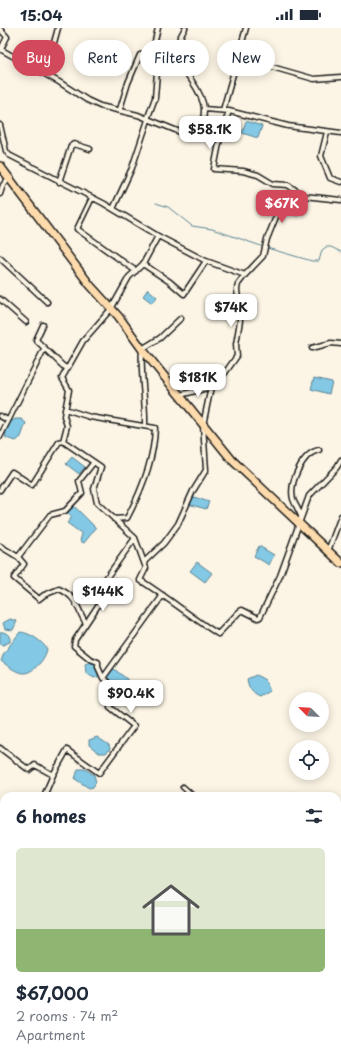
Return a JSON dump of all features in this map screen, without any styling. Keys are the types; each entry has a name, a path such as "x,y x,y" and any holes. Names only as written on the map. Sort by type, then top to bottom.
{"highway":[{"path":"0,166 90,285 232,460 300,520 328,551 341,562"}],"street":[{"path":"55,40 58,28"},
{"path":"156,40 158,28"},
{"path":"179,40 185,28"},
{"path":"243,40 246,28"},
{"path":"0,29 7,37 0,49 12,56"},
{"path":"120,110 128,83 140,56"},
{"path":"275,68 314,79 341,77"},
{"path":"48,76 87,100 100,106 120,110 190,136 200,136 212,139 220,138"},
{"path":"113,209 132,168 148,120 155,98 157,85 156,76"},
{"path":"186,76 202,96 204,109 203,130 200,136"},
{"path":"223,110 233,76"},
{"path":"204,109 229,111 288,126 341,133"},
{"path":"229,111 220,138 214,169 243,171 258,175 273,184 288,186 304,196 341,200"},
{"path":"0,125 6,151 9,155 113,209 158,236 206,261 245,275"},
{"path":"327,132 321,156 330,178 341,182"},
{"path":"59,182 71,146 74,144 90,149"},
{"path":"0,194 3,185 9,178"},
{"path":"179,395 211,387 225,373 237,356 236,344 240,322 237,289 238,284 263,256 284,197"},
{"path":"92,198 77,229 136,270"},
{"path":"0,490 12,472 32,485 59,442 63,440 67,426 64,416 69,390 62,378 83,342 111,309 129,277 143,264 158,236"},
{"path":"0,258 47,302"},
{"path":"143,264 170,282 184,294 206,261"},
{"path":"0,299 26,322"},
{"path":"145,426 146,401 142,381 142,349 160,338 181,318"},
{"path":"44,325 36,340 44,349 67,368"},
{"path":"312,348 331,343 341,344"},
{"path":"0,437 44,349"},
{"path":"144,562 164,543 178,524 193,490 206,470 203,425 211,387"},
{"path":"65,409 90,417 154,428 154,443 144,482 127,518 114,519"},
{"path":"0,416 8,420"},
{"path":"63,440 101,467 94,489 97,503 135,538 146,568 140,580 163,595 191,617 218,634 242,610 258,618 260,617 280,576 309,496 337,467 341,460"},
{"path":"300,520 293,498 293,485 306,457 312,451 319,450"},
{"path":"18,557 50,515 65,511 82,493 78,481 94,462"},
{"path":"328,551 341,516"},
{"path":"46,792 67,750 99,773 134,726 110,707 119,693 103,678 98,662 90,659 74,646 75,640 105,595 99,588 135,538"},
{"path":"0,546 18,557 24,564 14,578 39,600 44,595 59,589 65,591 77,602 86,623"},
{"path":"103,678 163,595"},
{"path":"0,748 29,770 35,765 53,775"},
{"path":"183,787 189,792"}],"water":[{"path":"246,121 262,126 258,138 242,133"},
{"path":"286,204 300,206 298,216 284,213"},
{"path":"148,289 157,297 152,303 143,296"},
{"path":"201,364 214,379 206,386 192,371"},
{"path":"314,378 332,382 329,394 311,389"},
{"path":"15,419 21,419 26,423 21,437 16,441 6,438 7,427"},
{"path":"72,457 85,467 79,474 66,464"},
{"path":"191,496 209,502 206,509 188,504"},
{"path":"73,505 96,528 84,543 80,541 82,534 67,523 72,517 67,513"},
{"path":"259,546 274,555 269,565 254,556"},
{"path":"197,562 212,573 205,582 190,571"},
{"path":"116,577 132,588 125,598 121,595 119,596 109,586"},
{"path":"10,619 17,621 13,630 5,629 3,623"},
{"path":"0,632 8,634 10,642 3,645 0,644"},
{"path":"20,632 24,632 35,638 47,649 44,657 38,665 27,673 18,672 1,661 4,653"},
{"path":"90,662 95,664 100,671 98,677 94,678 86,673 85,664"},
{"path":"114,669 127,679 126,690 115,685 107,676"},
{"path":"256,675 265,680 270,691 260,697 257,696 249,687 247,679"},
{"path":"97,737 109,745 110,749 106,753 99,753 89,745 89,740"},
{"path":"78,769 85,769 94,775 96,782 93,787 89,788 75,779"}],"waterway":[{"path":"156,203 168,207 192,226 212,229 264,247"},
{"path":"267,248 312,261 319,261 322,250 326,247 331,247 341,252"}]}
